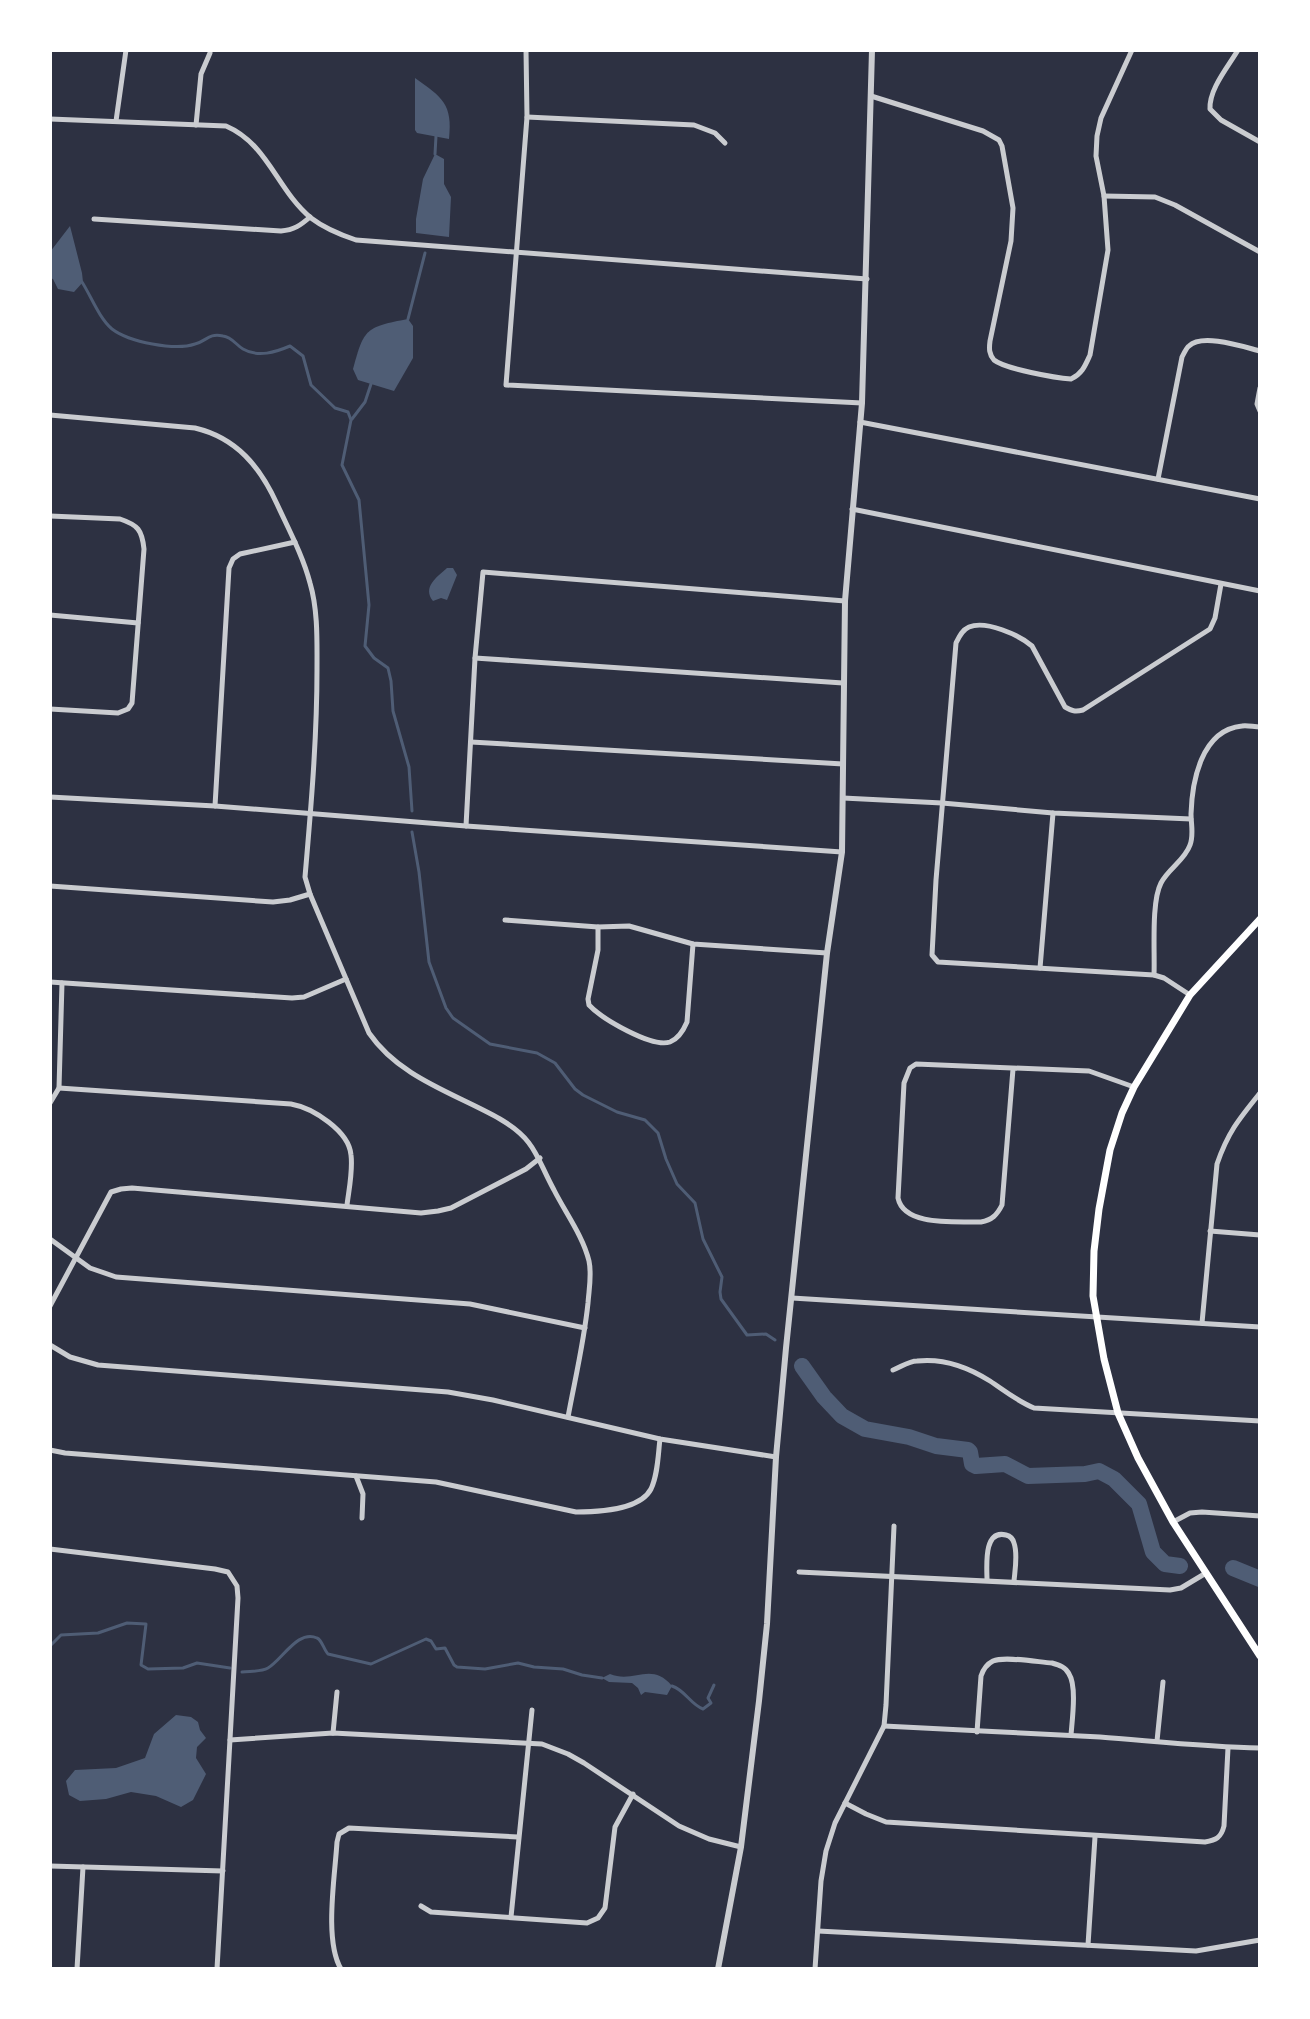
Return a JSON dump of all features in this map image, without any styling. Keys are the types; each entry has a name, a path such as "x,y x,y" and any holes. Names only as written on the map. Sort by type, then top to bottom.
{"main road":[{"path":"1260,919 1190,995 1134,1087 1122,1113 1110,1150 1099,1209 1093,1296 1104,1359 1118,1413 1138,1458 1173,1522 1260,1656"}],"street":[{"path":"116,121 126,50"},
{"path":"526,50 527,117 506,385 862,403"},
{"path":"718,1969 741,1847 767,1624 776,1457 827,953 842,852 845,601 862,403 872,50"},
{"path":"871,96 983,131 999,140 1013,208 1011,241 989,352 1006,366 1071,379 1078,376 1090,355 1108,250 1104,196 1096,156 1097,136 1101,118 1132,50"},
{"path":"1238,50 1213,92 1210,109 1221,120 1260,142"},
{"path":"196,125 201,74 210,53"},
{"path":"527,117 694,125 705,127 725,143"},
{"path":"50,119 226,126 240,132 256,146 310,217 336,233 356,240 867,279"},
{"path":"1104,196 1155,197 1260,252"},
{"path":"94,219 281,231 291,230 310,217"},
{"path":"1158,479 1182,357 1187,346 1211,340 1260,351"},
{"path":"1260,388 1257,404 1260,411"},
{"path":"50,415 213,432 247,456 269,486 311,584 316,624 317,709 305,877 310,894 369,1033 387,1055 414,1075 514,1128 531,1144 584,1247 591,1276 585,1328 568,1417"},
{"path":"860,422 1260,499"},
{"path":"852,509 1260,591"},
{"path":"50,516 131,522 143,536 144,549 132,703 128,709 118,713 50,709"},
{"path":"215,806 229,568 233,559 240,554 295,542"},
{"path":"466,826 483,572 845,601"},
{"path":"1190,995 1154,975 938,962 932,955 942,803 956,643 968,627 988,627 1026,641 1032,646 1065,707 1077,712 1210,629 1221,584"},
{"path":"50,615 138,623"},
{"path":"475,658 843,683"},
{"path":"1154,975 1158,891 1163,879 1190,846 1192,788 1201,759 1228,729 1260,727"},
{"path":"471,742 843,764"},
{"path":"50,797 215,806 842,852"},
{"path":"843,798 1191,819"},
{"path":"1040,968 1053,813"},
{"path":"50,886 273,902 310,894"},
{"path":"505,920 598,927 629,926 693,944 827,953"},
{"path":"598,927 598,950 589,1005 618,1026 645,1039 660,1042 670,1042 677,1037 687,1022 693,944"},
{"path":"50,982 292,998 304,997 346,979"},
{"path":"50,1103 59,1088 62,983"},
{"path":"1013,1069 999,1212 989,1221 981,1222 920,1219 904,1211 899,1206 898,1198 904,1083 910,1068 916,1064 1089,1071 1134,1087"},
{"path":"59,1088 302,1106 337,1129 349,1144 347,1205"},
{"path":"1202,1323 1217,1164 1225,1140 1260,1093"},
{"path":"50,1306 111,1192 132,1188 421,1213 451,1208 526,1169 540,1158"},
{"path":"1210,1231 1260,1235"},
{"path":"50,1239 90,1268 116,1277 470,1304 585,1328"},
{"path":"792,1298 1260,1327"},
{"path":"50,1345 70,1357 98,1365 448,1392 660,1439 776,1457"},
{"path":"893,1370 914,1361 954,1363 975,1372 1018,1402 1034,1408 1260,1421"},
{"path":"50,1450 436,1482 576,1512 590,1512 641,1501 650,1490 656,1472 660,1439"},
{"path":"356,1476 363,1494 362,1518"},
{"path":"1173,1522 1190,1513 1202,1512 1260,1516"},
{"path":"815,1969 826,1851 835,1823 884,1726 894,1526"},
{"path":"987,1580 990,1541 1003,1534 1011,1537 1015,1544 1014,1581"},
{"path":"50,1549 228,1572 237,1586 217,1969"},
{"path":"799,1572 1170,1590 1181,1588 1206,1573"},
{"path":"977,1732 981,1676 994,1660 1003,1659 1052,1663 1069,1673 1073,1682 1071,1735"},
{"path":"1157,1741 1163,1682"},
{"path":"333,1733 337,1692"},
{"path":"511,1917 532,1710"},
{"path":"884,1726 1260,1748"},
{"path":"230,1740 333,1733 542,1744 568,1754 679,1826 695,1834 741,1847"},
{"path":"845,1803 886,1822 1205,1842 1216,1840 1224,1826 1228,1748"},
{"path":"421,1906 431,1912 587,1923 598,1918 605,1908 615,1827 633,1794"},
{"path":"341,1969 331,1939 339,1834 349,1828 518,1837"},
{"path":"1088,1945 1095,1837"},
{"path":"50,1866 223,1871"},
{"path":"77,1969 83,1867"},
{"path":"818,1931 1196,1951 1260,1940"}],"water":[{"path":"415,78 444,102 449,117 449,139 415,130"},
{"path":"435,154 444,159 444,184 451,197 449,237 416,233 423,179"},
{"path":"70,226 83,282 74,292 58,289 50,278 50,252"},
{"path":"408,319 413,326 413,358 394,391 358,380 353,369 364,337 383,324"},
{"path":"447,568 453,568 457,575 447,600 441,598 433,601 430,587"},
{"path":"610,1674 627,1677 657,1675 672,1686 667,1695 645,1692 641,1695 632,1683 609,1682 602,1678"},
{"path":"176,1715 191,1717 198,1722 206,1738 197,1747 196,1758 206,1774 193,1800 181,1807 156,1796 131,1792 106,1799 80,1801 69,1795 66,1781 75,1770 116,1768 145,1758 154,1734"}],"waterway":[{"path":"435,154 436,136"},
{"path":"408,319 425,253"},
{"path":"82,282 107,324 120,334 140,341 186,346 218,335 229,338 249,352 261,354 290,346 303,356 311,385 335,408 348,412 351,420 342,465 359,500 369,605 365,646 374,658 388,668 393,711 409,767 412,811"},
{"path":"352,419 365,402 371,384"},
{"path":"412,832 429,962 446,1008 453,1018 490,1044 537,1053 555,1063 583,1095 617,1112 645,1120 658,1133 677,1184 695,1203 703,1239 722,1277 721,1299 747,1335 766,1334 775,1340"},
{"path":"802,1366 842,1416 865,1429 909,1437 936,1446 968,1450 972,1464 976,1466 1005,1464 1028,1476 1099,1471 1114,1479 1139,1504 1153,1552 1165,1564 1180,1566"},
{"path":"1233,1568 1260,1579"},
{"path":"50,1646 61,1635 98,1633 127,1623 146,1624 141,1665 148,1669 183,1668 197,1663 230,1668"},
{"path":"242,1672 268,1668 297,1641 310,1636 319,1639 328,1654 371,1664 426,1639 436,1649 445,1648 457,1667 485,1669 518,1663 602,1678"},
{"path":"672,1686 703,1709 711,1703 708,1698 714,1685"}]}
